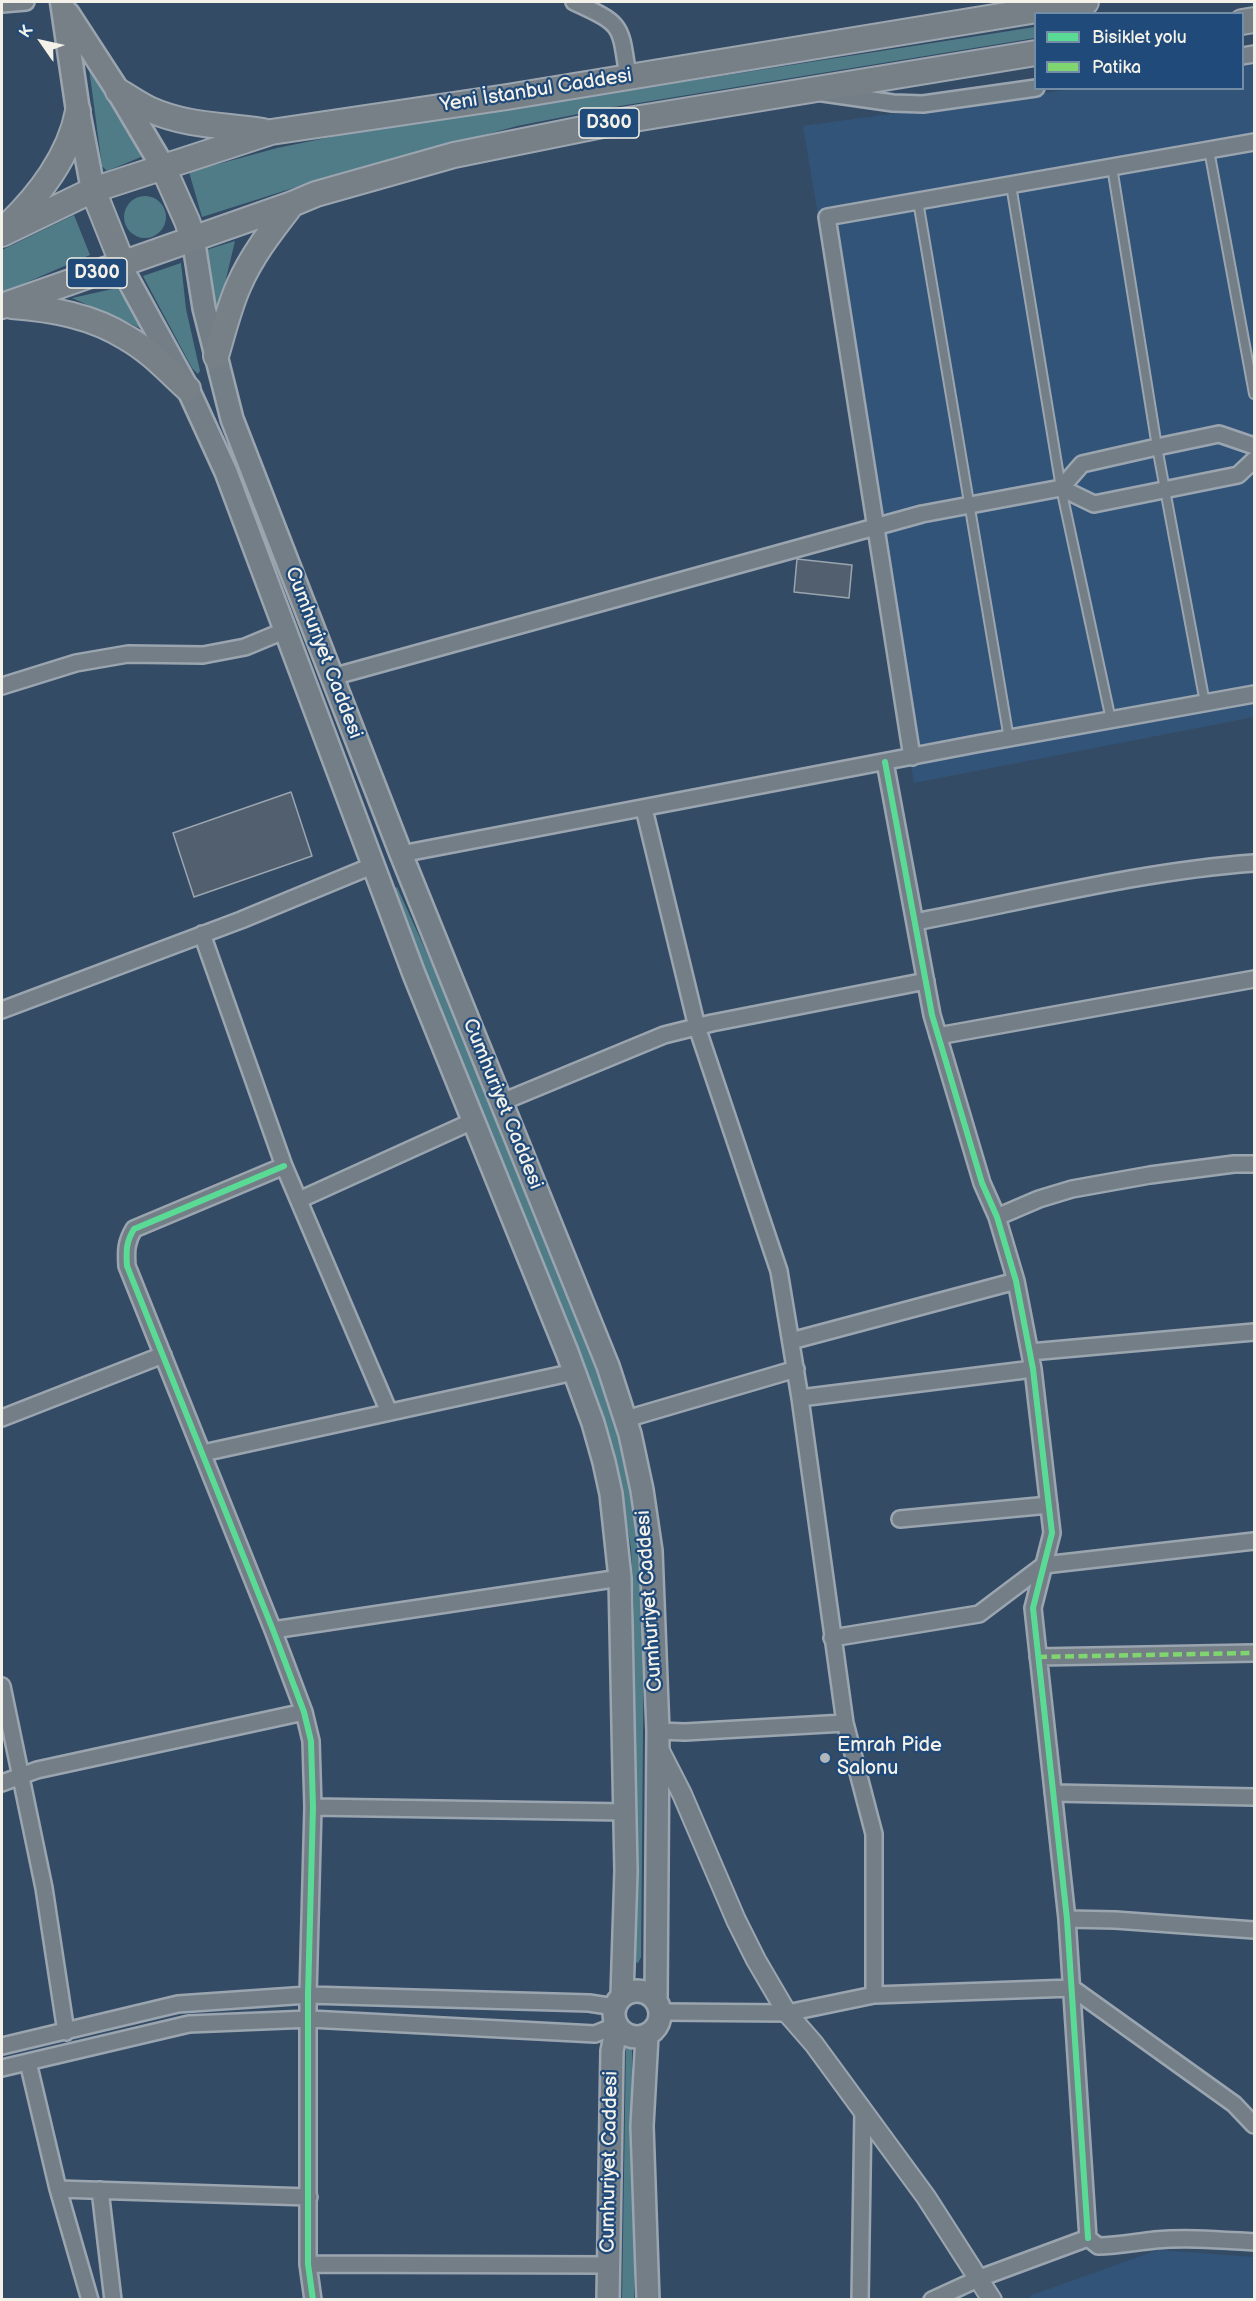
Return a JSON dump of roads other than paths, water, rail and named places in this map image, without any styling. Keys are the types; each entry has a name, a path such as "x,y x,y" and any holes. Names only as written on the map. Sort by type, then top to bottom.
{"highway":[{"name":"Yeni İstanbul Caddesi","path":"2,233 93,190 271,132 628,77 1086,2"},
{"name":"D300","path":"3,305 123,265 316,194 454,155 621,121 1034,53"},
{"path":"118,91 151,110 176,118 212,126 271,132"},
{"path":"2,233 22,212 58,161 74,132 78,111"},
{"path":"163,167 193,238"},
{"path":"93,190 123,265"},
{"path":"216,356 237,288 261,245 291,204"},
{"path":"3,305 70,313 109,328 150,354 188,389"}],"main road":[{"path":"63,5 163,167"},
{"path":"63,5 78,111 93,190"},
{"name":"Cumhuriyet Caddesi","path":"193,238 204,308 232,419 401,854 608,1366 626,1419 642,1490 651,1551 658,1739 659,2006 658,2024 647,2036 642,2126 648,2300"},
{"name":"Cumhuriyet Caddesi","path":"123,265 125,274 188,389 226,472 414,974 574,1372 604,1462 611,1494 620,1578 626,1871 618,2009 612,2051 608,2300"},
{"path":"374,865 401,854"},
{"path":"647,2036 626,2035 618,2009 634,1991 652,1995 659,2006"}],"street":[{"path":"2,4 26,2"},
{"path":"574,2 605,16 621,32 628,77"},
{"path":"805,90 852,99 923,104 1034,88"},
{"path":"912,757 827,217 1254,142"},
{"path":"1061,488 1082,464 1157,447 1219,434 1254,446"},
{"path":"332,677 922,514 1061,488 1094,504 1238,475 1254,459"},
{"path":"2,686 76,663 128,654 202,655 245,647 286,630"},
{"path":"401,854 1009,738 1254,694"},
{"path":"885,762 938,1036 982,1183 998,1217 1016,1281 1033,1369 1052,1533 1033,1608 1067,1919 1088,2238 1098,2246 1188,2239 1254,2242"},
{"path":"644,809 698,1027 779,1271 796,1369 845,1723 874,1834 874,1995"},
{"path":"915,922 1150,876 1254,863"},
{"path":"2,1010 202,934 374,865"},
{"path":"202,934 284,1166 389,1412"},
{"path":"938,1036 1254,979"},
{"path":"502,1102 664,1035 926,981"},
{"path":"299,1200 473,1121"},
{"path":"998,1217 1039,1199 1072,1189 1160,1173 1234,1164 1254,1164"},
{"path":"284,1166 134,1229 125,1248 127,1266 273,1630 304,1712 311,1741 313,1807 308,1995 310,2019 308,2264 313,2300"},
{"path":"791,1341 1016,1281"},
{"path":"1030,1352 1254,1332"},
{"path":"2,1418 163,1355"},
{"path":"626,1419 796,1369"},
{"path":"800,1398 1033,1369"},
{"path":"202,1453 574,1372"},
{"path":"900,1520 1049,1505"},
{"path":"832,1638 979,1614 1044,1565 1254,1541"},
{"path":"273,1630 620,1578"},
{"path":"1038,1657 1254,1653"},
{"path":"2,1686 44,1888 66,2032"},
{"path":"2,1783 37,1770 304,1712"},
{"path":"845,1723 685,1732 658,1739 736,1920 787,2013 814,2044 926,2197 992,2300"},
{"path":"1053,1793 1254,1797"},
{"path":"313,1807 625,1812"},
{"path":"1067,1919 1115,1920 1254,1930"},
{"path":"659,2006 787,2013 874,1995 1071,1988 1234,2104 1254,2125"},
{"path":"2,2046 178,2004 308,1995 589,2003 618,2009"},
{"path":"2,2068 189,2024 310,2019 595,2034 618,2009"},
{"path":"28,2062 58,2189 90,2300"},
{"path":"860,2300 863,2110"},
{"path":"58,2189 309,2197"},
{"path":"100,2190 113,2300"},
{"path":"932,2300 980,2278 1088,2238"},
{"path":"308,2264 608,2265"}],"lane":[{"path":"1209,150 1254,394"},
{"path":"1112,167 1157,447 1206,703"},
{"path":"1011,185 1061,488 1112,720"},
{"path":"918,201 1009,738"}],"place":[{"name":"Emrah Pide Salonu","path":"825,1758"}]}
